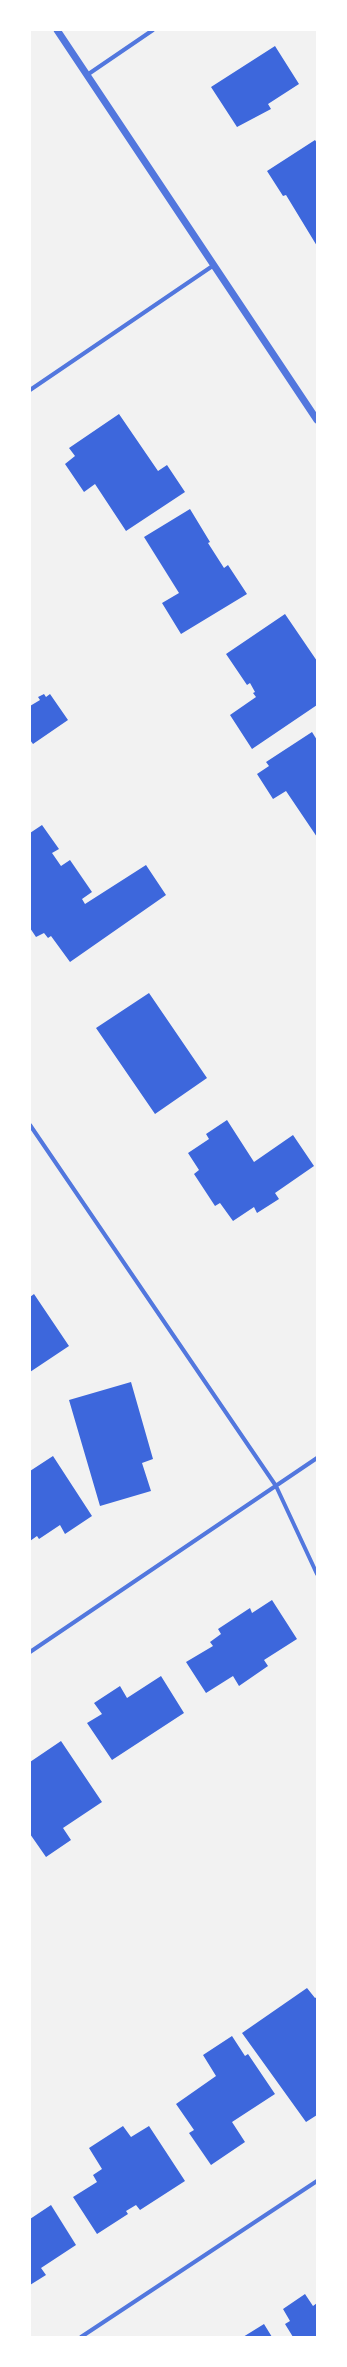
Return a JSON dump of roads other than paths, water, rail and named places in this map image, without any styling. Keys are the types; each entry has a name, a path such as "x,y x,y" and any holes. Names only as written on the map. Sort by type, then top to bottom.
{"street":[{"path":"57,30 317,420"},
{"path":"87,75 152,30"},
{"path":"30,390 214,265"},
{"path":"30,1126 276,1486 317,1574"},
{"path":"30,1652 317,1458"},
{"path":"81,2337 317,2181"}]}
